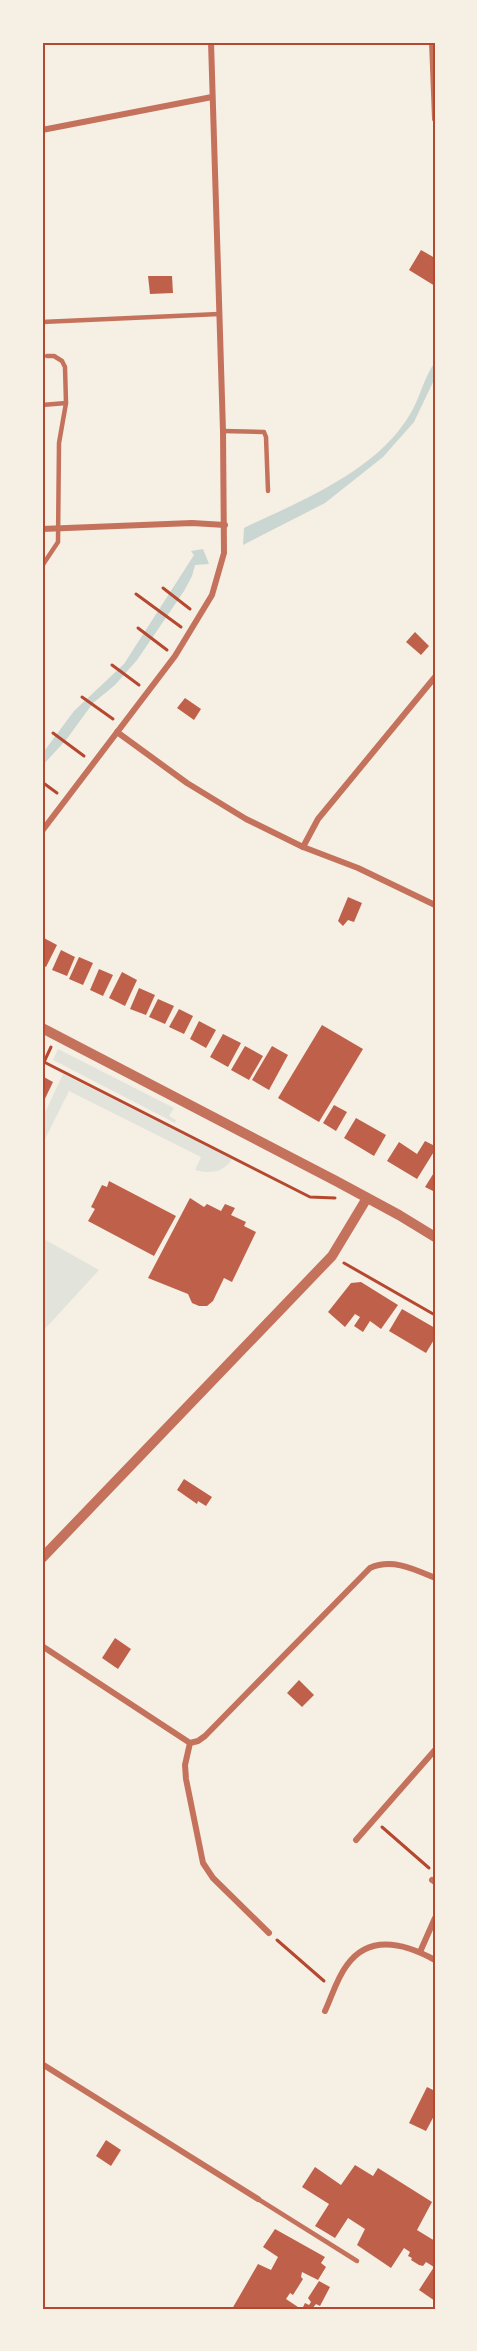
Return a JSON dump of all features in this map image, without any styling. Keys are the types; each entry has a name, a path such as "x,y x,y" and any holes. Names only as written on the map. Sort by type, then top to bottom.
{"street":[{"path":"42,831 175,656 212,595 224,553 223,431 211,42"},
{"path":"432,42 435,119"},
{"path":"42,130 212,97"},
{"path":"42,529 192,523 225,525"},
{"path":"303,847 318,819 435,677"},
{"path":"117,732 230,810 303,847 358,868 435,905"},
{"path":"42,1028 367,1198 435,1238"},
{"path":"42,1558 332,1256 367,1198"},
{"path":"42,1646 190,1743 205,1736 370,1568 382,1564 395,1564 435,1578"},
{"path":"190,1743 185,1765 186,1779 203,1863 213,1878 269,1933"},
{"path":"357,1840 435,1749"},
{"path":"420,1952 435,1918"},
{"path":"325,2011 345,1967 351,1960 374,1946 402,1945 435,1960"},
{"path":"42,2064 258,2199"}],"lane":[{"path":"42,322 219,314"},
{"path":"42,566 58,542 59,443 66,403 65,367 62,361 54,356 47,356"},
{"path":"42,405 66,403"},
{"path":"223,431 264,432 268,491"},
{"path":"258,2199 357,2261"}],"path":[{"path":"163,588 182,603"},
{"path":"136,594 172,621"},
{"path":"138,628 159,643"},
{"path":"112,665 131,679"},
{"path":"82,697 122,726"},
{"path":"53,733 92,763"},
{"path":"42,782 65,799"},
{"path":"42,1061 310,1197 367,1198"},
{"path":"332,1256 435,1315"},
{"path":"374,1820 431,1870 434,1881"},
{"path":"269,1933 299,1961 335,1989"}],"shaded area":[{"path":"435,362 435,378 414,422 383,457 325,503 243,545 244,528 335,483 377,453 409,416"},
{"path":"203,549 209,564 195,565 184,591 137,660 115,685 93,703 66,740 42,766 42,754 74,711 124,664 194,555 191,551"},
{"path":"58,1049 174,1108 169,1116 176,1120 175,1123 53,1060"},
{"path":"63,1074 232,1159 220,1170 206,1172 195,1170 201,1157 69,1091 42,1145 42,1119"},
{"path":"42,1238 99,1270 42,1332"}],"building":[{"path":"421,250 435,258 435,286 409,270"},
{"path":"148,276 172,276 173,293 150,294"},
{"path":"415,632 429,646 421,655 406,642"},
{"path":"185,698 201,709 194,720 177,708"},
{"path":"348,897 362,903 354,922 348,920 343,926 338,921"},
{"path":"42,937 57,945 46,967 42,965"},
{"path":"61,950 75,957 67,976 52,970"},
{"path":"79,957 93,963 83,985 69,979"},
{"path":"99,969 113,975 103,996 90,990"},
{"path":"122,972 137,980 125,1006 109,998"},
{"path":"139,988 155,995 146,1015 130,1009"},
{"path":"158,999 174,1006 165,1024 149,1017"},
{"path":"179,1009 193,1016 184,1034 169,1027"},
{"path":"199,1021 216,1030 206,1048 190,1039"},
{"path":"322,1025 363,1049 319,1122 278,1098"},
{"path":"223,1034 241,1043 228,1067 210,1057"},
{"path":"245,1046 263,1056 249,1080 231,1070"},
{"path":"272,1046 288,1055 269,1090 252,1080"},
{"path":"42,1076 53,1082 42,1105"},
{"path":"334,1105 347,1112 336,1131 323,1123"},
{"path":"356,1118 386,1135 374,1156 344,1138"},
{"path":"425,1141 435,1146 435,1150 417,1179 387,1161 399,1142 417,1154"},
{"path":"435,1171 435,1192 425,1187"},
{"path":"109,1181 176,1216 154,1256 88,1221 95,1209 91,1207 102,1185 107,1187"},
{"path":"190,1198 204,1207 207,1204 221,1211 225,1204 235,1208 231,1215 246,1222 244,1226 256,1232 232,1282 224,1278 213,1301 207,1306 192,1303 188,1294 148,1278"},
{"path":"361,1282 398,1305 381,1329 370,1321 363,1332 354,1326 360,1317 355,1314 345,1327 328,1312 351,1283"},
{"path":"402,1309 435,1328 435,1338 426,1353 389,1331"},
{"path":"184,1479 212,1497 206,1506 198,1501 197,1504 177,1490"},
{"path":"115,1638 131,1649 118,1669 102,1658"},
{"path":"299,1680 314,1695 302,1707 287,1693"},
{"path":"427,2087 435,2091 435,2114 426,2131 409,2123"},
{"path":"106,2140 121,2150 111,2166 96,2156"},
{"path":"355,2165 373,2176 378,2168 432,2202 417,2230 435,2241 435,2301 419,2290 434,2267 426,2262 423,2266 419,2265 411,2260 412,2258 408,2256 410,2252 404,2248 391,2268 357,2245 365,2229 348,2218 335,2238 315,2226 329,2204 302,2187 315,2167 341,2185"},
{"path":"275,2229 325,2257 321,2263 326,2267 318,2280 302,2272 303,2279 293,2295 290,2293 286,2299 301,2309 232,2309 258,2264 271,2270 278,2257 263,2247"},
{"path":"319,2281 330,2287 320,2306 316,2304 312,2309 302,2309 305,2303 309,2305 311,2302 308,2298"}]}
